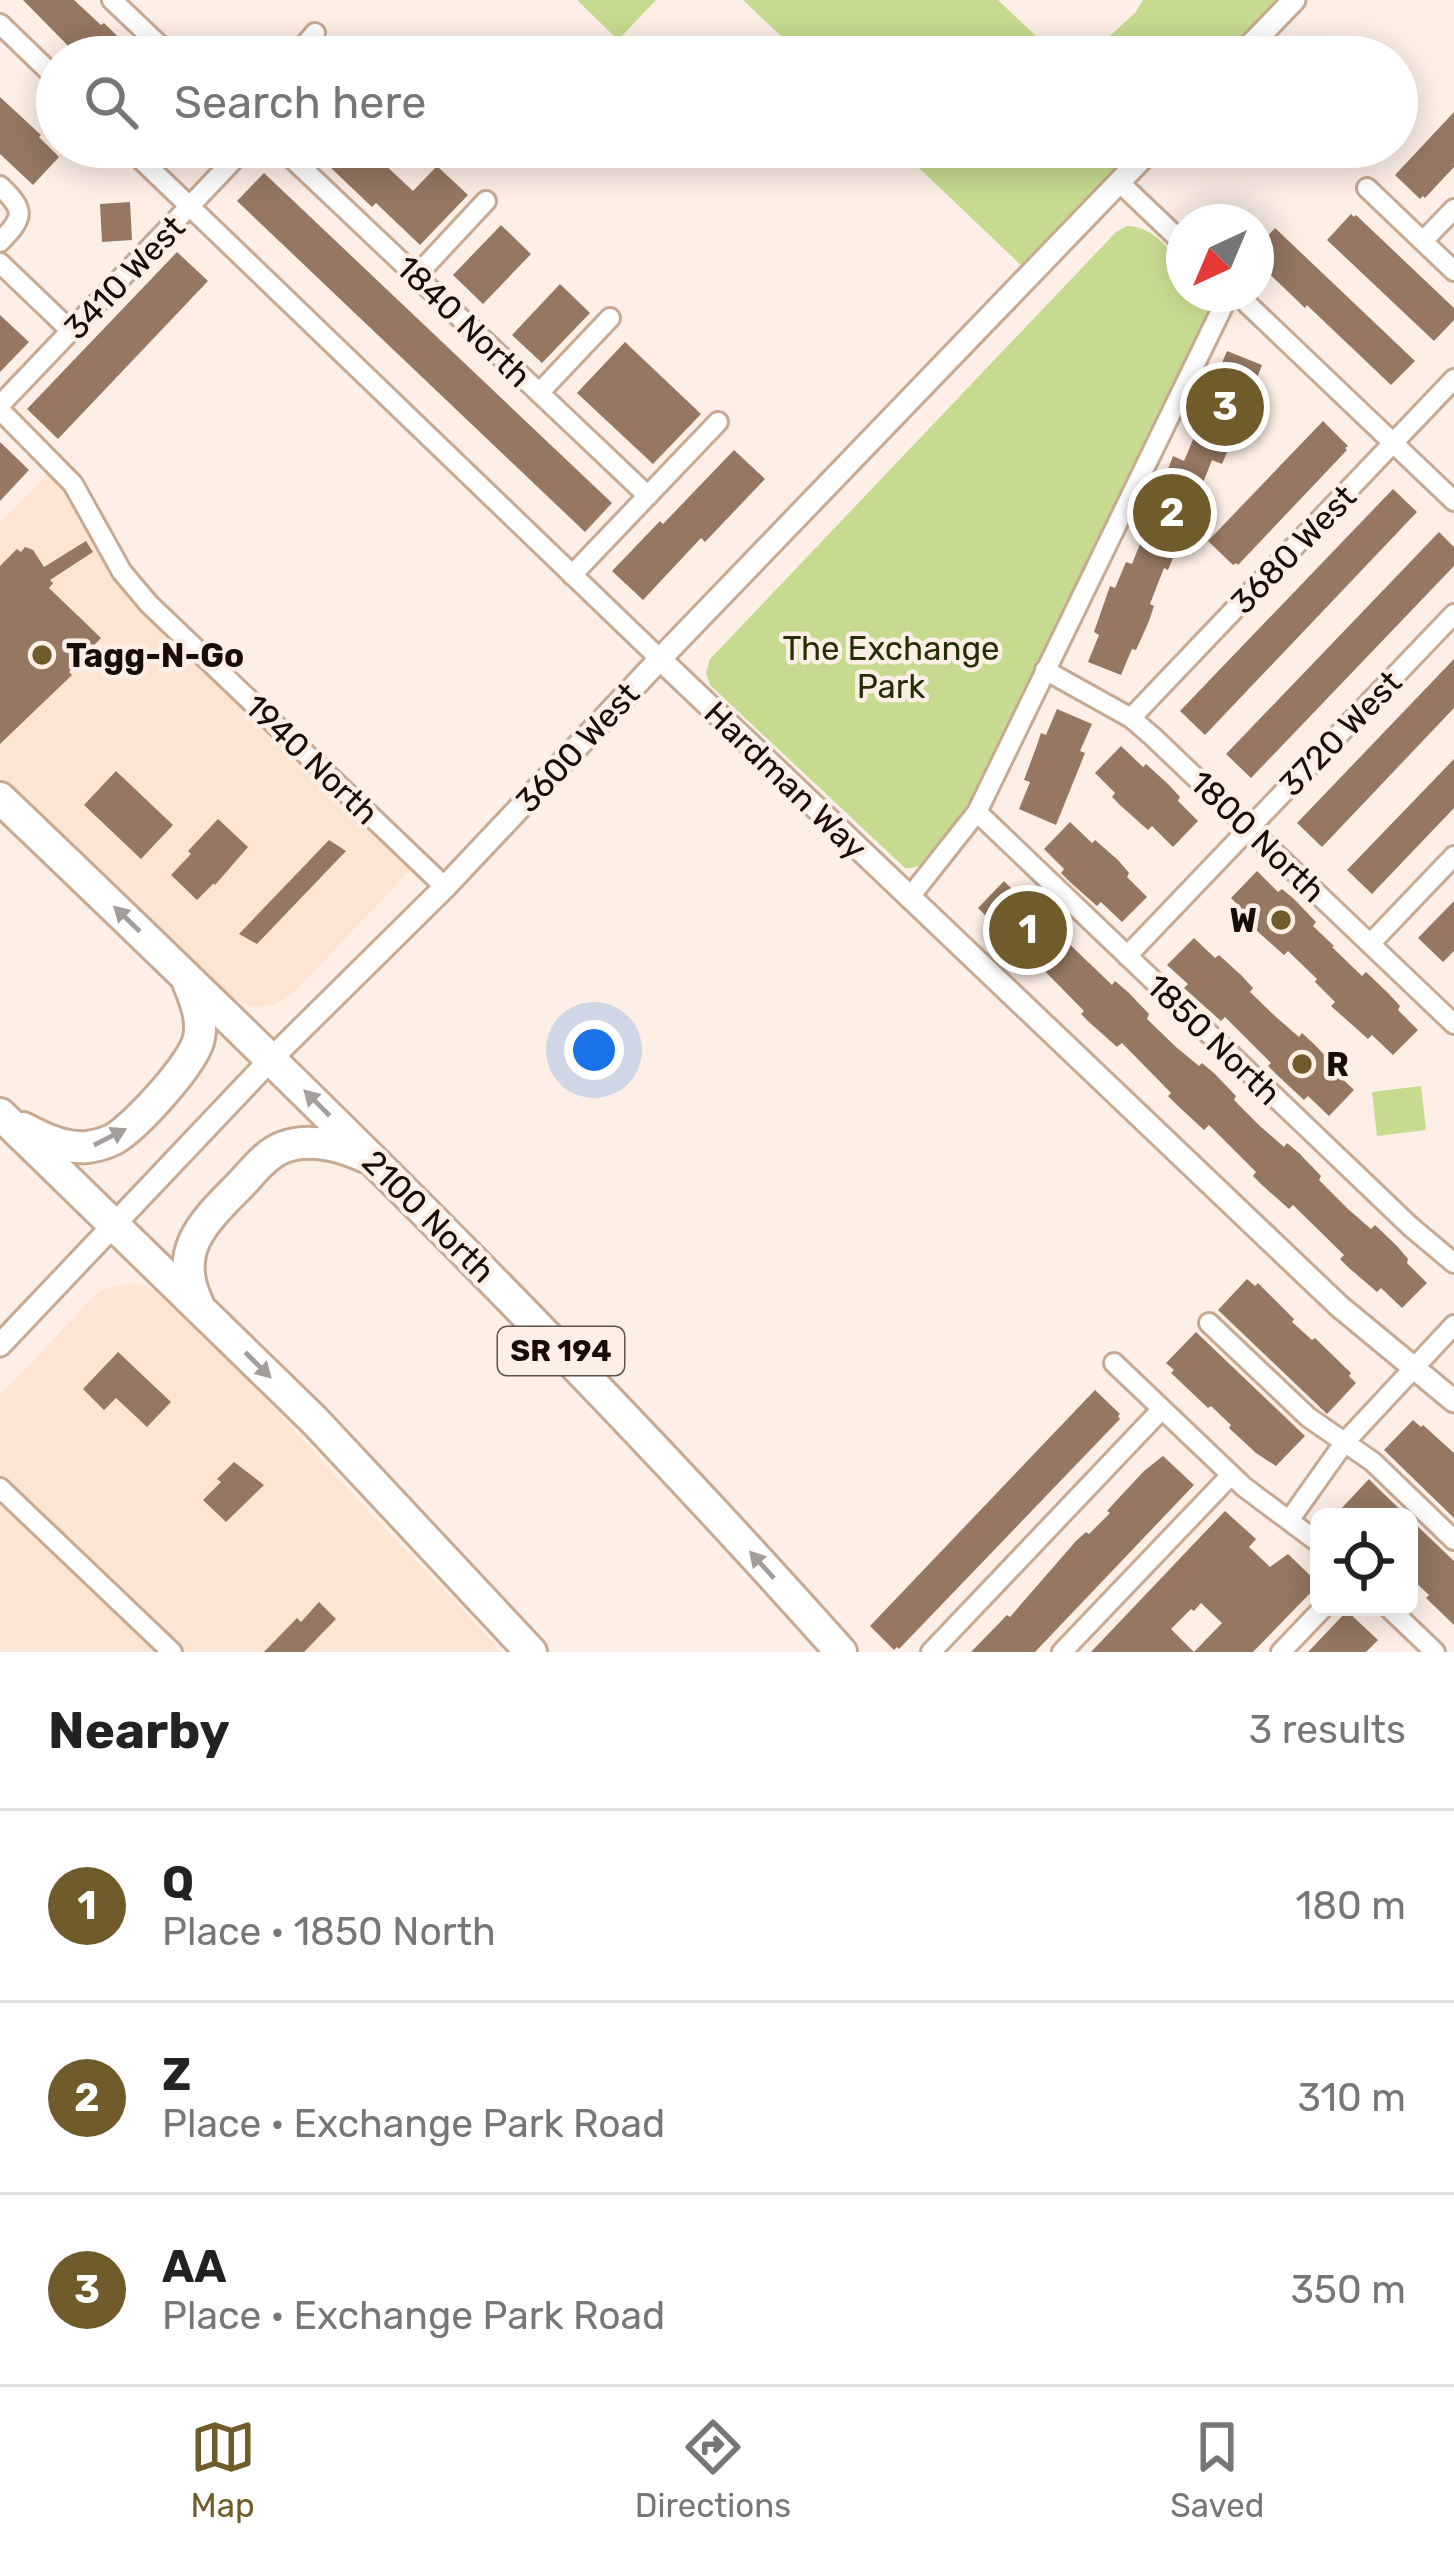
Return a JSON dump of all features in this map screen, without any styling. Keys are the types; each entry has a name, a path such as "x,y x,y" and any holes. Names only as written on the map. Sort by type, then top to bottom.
{"highway":[{"name":"2100 North","path":"0,798 376,1163 598,1389 841,1652"},
{"path":"1,1115 46,1139 82,1148 105,1143 125,1131 185,1067 198,1045 197,1006 181,970"},
{"path":"1,1115 315,1421 531,1652"},
{"path":"202,1310 189,1277 195,1237 269,1156 287,1146 316,1144 346,1149 376,1163"}],"street":[{"path":"112,0 150,36"},
{"path":"1259,36 1294,0"},
{"path":"0,24 36,59"},
{"name":"Hardman Way","path":"150,168 1339,1306 1454,1402"},
{"name":"3410 West","path":"0,408 226,168"},
{"name":"1840 North","path":"302,168 647,496"},
{"name":"3600 West","path":"0,1345 1133,168"},
{"path":"1119,182 1166,227"},
{"path":"0,187 20,214 0,242"},
{"path":"1367,188 1454,271"},
{"path":"416,276 486,201"},
{"path":"1423,241 1454,208"},
{"path":"0,263 71,331"},
{"path":"909,898 977,812 1224,312"},
{"path":"1252,312 1454,501"},
{"path":"539,393 610,318"},
{"name":"3680 West","path":"1131,718 1454,379"},
{"name":"1940 North","path":"0,408 73,484 135,588 445,887"},
{"path":"572,574 718,422"},
{"name":"3720 West","path":"1127,956 1454,614"},
{"name":"1800 North","path":"1045,670 1131,718 1454,1024"},
{"name":"1850 North","path":"977,812 1454,1263"},
{"path":"1370,944 1454,856"},
{"path":"1209,1323 1308,1417 1383,1472 1454,1540"},
{"path":"1290,1519 1344,1442 1454,1324"},
{"path":"1114,1363 1231,1475 1310,1536"},
{"path":"931,1652 1162,1409"},
{"path":"1062,1652 1231,1475"},
{"path":"0,1488 172,1652"},
{"path":"1281,1652 1315,1616"},
{"path":"1396,1616 1424,1649"}],"shaded area":[{"path":"48,473 78,506 104,561 131,602 410,870 296,991 274,1005 251,1007 228,996 0,778 0,522"},
{"path":"134,1283 156,1290 265,1398 498,1652 0,1652 0,1395 97,1293"}],"green space":[{"path":"577,0 656,0 622,36 614,36"},
{"path":"743,0 998,0 1036,36 781,36"},
{"path":"1143,0 1279,0 1245,36 1110,36"},
{"path":"919,168 1119,168 1024,268"},
{"name":"The Exchange Park","path":"1136,227 1166,246 1166,312 1215,312 971,808 934,856 905,868 710,685 706,673 710,659 1116,232"},
{"path":"1421,1086 1426,1130 1377,1136 1372,1092"}],"building":[{"path":"23,0 74,0 117,36 58,36"},
{"path":"0,97 36,130 36,168 49,168 33,185 0,154"},
{"path":"1454,112 1454,167 1420,199 1395,175 1402,168 1418,168 1418,150"},
{"path":"331,168 388,168 413,191 439,168 468,195 420,245 376,203 372,207"},
{"path":"264,173 612,503 585,532 237,201"},
{"path":"130,202 132,240 102,242 100,204"},
{"path":"1351,214 1454,308 1454,320 1434,341 1327,240"},
{"path":"501,225 531,254 483,304 453,275"},
{"path":"1274,229 1415,361 1391,385 1274,278"},
{"path":"177,252 208,281 58,439 27,409"},
{"path":"560,284 590,313 542,363 512,335"},
{"path":"0,315 29,342 0,372"},
{"path":"625,342 701,414 653,464 577,393"},
{"path":"1227,351 1262,365 1251,393 1255,394 1222,464 1212,460 1184,544 1179,543 1168,570 1164,568 1150,604 1154,606 1149,621 1121,675 1088,662 1099,635 1094,632 1110,586 1115,588 1126,562 1132,564 1158,481 1163,482 1173,456 1184,461 1200,423 1194,421 1200,404"},
{"path":"1323,421 1347,450 1233,565 1208,541"},
{"path":"0,442 29,470 0,501"},
{"path":"734,450 765,479 643,600 612,571"},
{"path":"1393,489 1417,512 1205,735 1180,711"},
{"path":"1439,532 1454,547 1454,566 1251,778 1226,754"},
{"name":"Tagg-N-Go","path":"86,541 93,552 50,580 49,588 101,638 69,672 72,675 0,744 0,566 25,547 33,550 44,567"},
{"path":"1454,659 1454,708 1322,847 1297,823"},
{"path":"1057,709 1092,724 1056,825 1019,809 1041,733 1046,735"},
{"path":"1121,746 1168,784 1198,821 1173,847 1121,806 1095,773"},
{"path":"1454,759 1454,808 1372,894 1347,870"},
{"path":"116,771 173,825 141,859 84,805"},
{"path":"218,819 248,847 197,900 171,875"},
{"path":"1070,822 1118,860 1147,897 1122,922 1070,882 1044,849"},
{"path":"329,840 346,851 257,944 239,934"},
{"path":"1257,871 1278,892 1282,889 1294,899 1332,947 1388,993 1418,1030 1393,1055 1331,1006 1335,1002 1288,951 1284,955 1247,922 1251,918 1231,898"},
{"path":"1004,881 1025,902 1029,899 1041,909 1063,932 1061,936 1112,985 1115,981 1128,992 1176,1047 1215,1074 1261,1127 1300,1154 1348,1209 1397,1246 1427,1283 1402,1308 1349,1268 1340,1259 1344,1255 1293,1205 1289,1209 1262,1185 1253,1176 1256,1172 1209,1125 1204,1130 1122,1043 1117,1047 1035,961 1031,965 995,931 998,928 978,908"},
{"path":"1454,901 1454,951 1443,962 1418,938"},
{"path":"1194,938 1241,975 1253,988 1250,992 1276,1017 1314,1044 1354,1090 1329,1116 1277,1075 1225,1017 1221,1021 1184,988 1188,984 1167,965"},
{"path":"1247,1279 1255,1286 1258,1283 1292,1322 1351,1373 1356,1383 1327,1414 1218,1310"},
{"path":"1196,1332 1305,1436 1276,1466 1171,1373 1174,1370 1166,1363"},
{"path":"118,1352 171,1402 147,1427 116,1398 104,1410 83,1389"},
{"path":"1095,1390 1120,1419 894,1650 870,1626"},
{"path":"1413,1420 1454,1453 1454,1518 1384,1450"},
{"path":"1163,1456 1194,1485 1035,1652 971,1652 1010,1617 1076,1541 1089,1534"},
{"path":"234,1462 264,1485 226,1522 203,1500"},
{"path":"1369,1479 1399,1508 1342,1508"},
{"path":"1225,1511 1256,1539 1249,1547 1270,1567 1288,1554 1310,1575 1310,1593 1253,1652 1091,1652","holes":["1201,1603 1222,1623 1194,1652 1171,1629"]},
{"path":"1418,1527 1454,1561 1454,1625 1426,1598 1429,1595 1418,1585"},
{"path":"319,1602 336,1619 304,1652 264,1652 297,1618 301,1622"},
{"path":"1342,1616 1352,1616 1378,1640 1366,1652 1308,1652"}],"place":[{"name":"AA","path":"1225,407"},
{"name":"Z","path":"1172,513"},
{"name":"Tagg-N-Go","path":"42,655"},
{"name":"W","path":"1281,920"},
{"name":"Q","path":"1028,930"},
{"name":"R","path":"1302,1064"}]}
